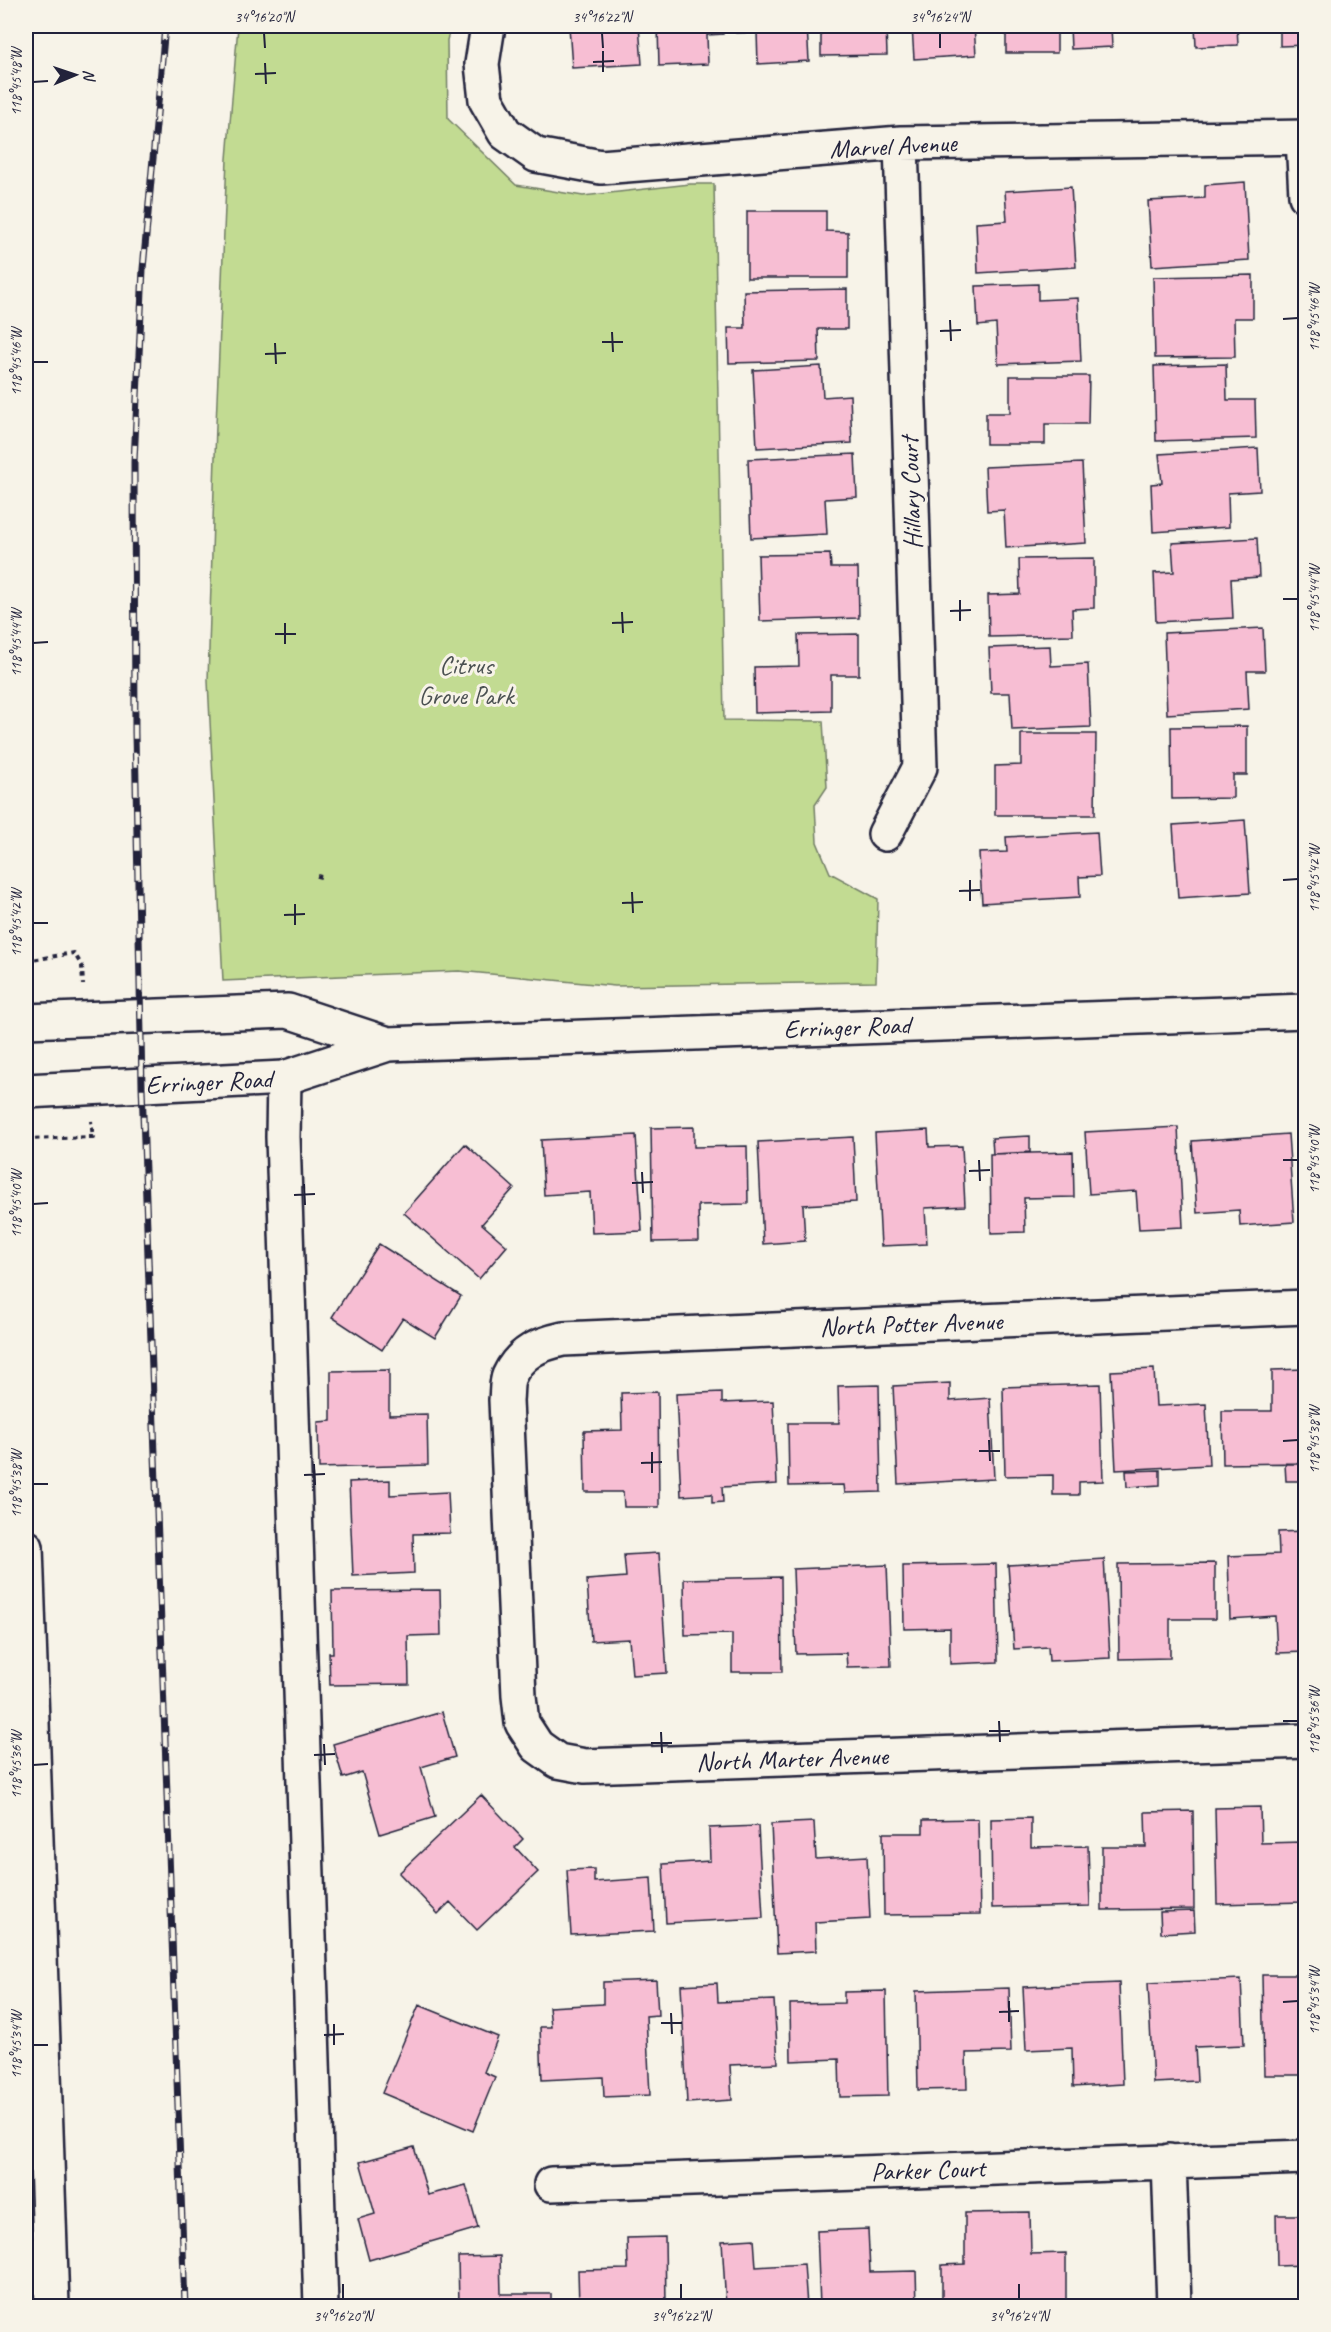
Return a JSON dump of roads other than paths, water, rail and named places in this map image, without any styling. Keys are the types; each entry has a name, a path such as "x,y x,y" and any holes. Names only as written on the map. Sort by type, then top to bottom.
{"street":[{"name":"Marvel Avenue","path":"488,26 482,64 486,100 505,133 536,155 601,166 901,144 1304,137"},
{"path":"1304,137 1305,196"},
{"name":"Hillary Court","path":"885,834 920,767 901,144"},
{"name":"Erringer Road","path":"26,1021 288,1011 388,1044"},
{"name":"Erringer Road","path":"26,1091 284,1078 388,1044 1305,1011"},
{"path":"284,1078 283,1137 321,2307"},
{"name":"North Potter Avenue","path":"522,1358 540,1344 563,1339 1305,1307"},
{"name":"North Marter Avenue","path":"522,1358 509,1377 506,1400 519,1696 522,1723 537,1746 558,1761 585,1766 1305,1741"},
{"path":"26,1547 52,2307"},
{"name":"Parker Court","path":"551,2184 1305,2157"},
{"path":"1169,2162 1174,2307"}],"railway":[{"path":"165,26 143,269 134,462 135,733 142,1086 185,2306"}],"park label":[{"name":"Citrus Grove Park","path":"466,680"}]}
